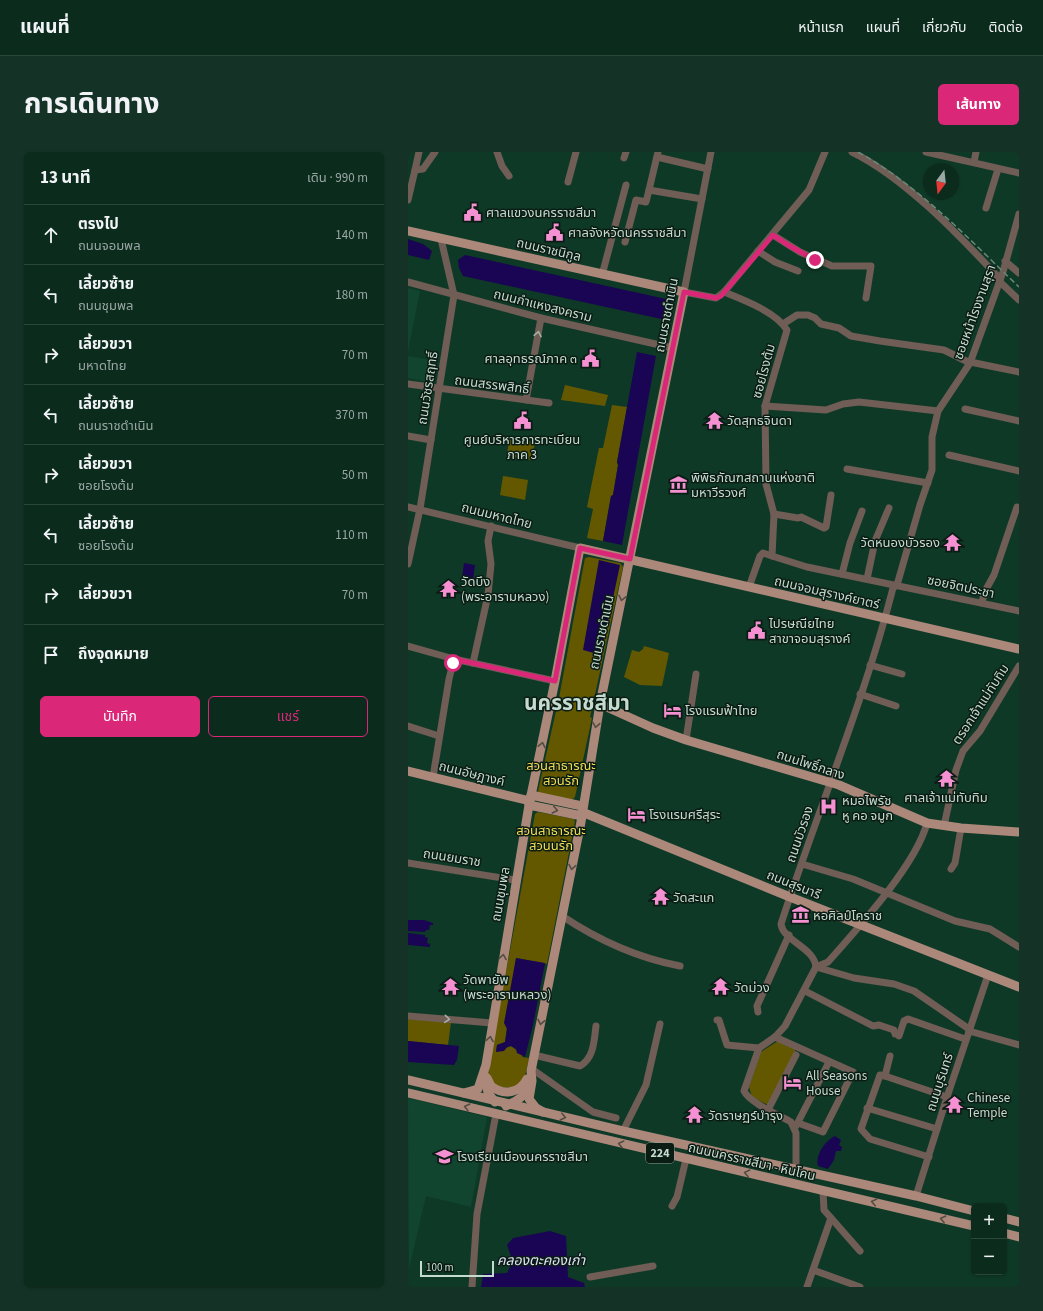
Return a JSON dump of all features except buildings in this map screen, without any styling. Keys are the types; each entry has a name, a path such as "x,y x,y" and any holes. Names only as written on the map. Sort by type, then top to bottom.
{"main road":[{"name":"ถนนราชนิกูล","path":"408,231 684,292"},
{"name":"ถนนราชดำเนิน","path":"543,1112 532,1105 529,1099 534,1055 582,811 600,704 684,292"},
{"name":"ถนนจอมสุรางค์ยาตร์","path":"580,548 1019,649"},
{"name":"ถนนชุมพล","path":"464,1093 478,1089 486,1064 515,880 580,548"},
{"name":"ถนนโพธิ์กลาง","path":"600,704 653,728 686,740 830,782 927,822 961,828 1019,832"},
{"name":"ถนนอัษฎางค์","path":"408,771 582,811"},
{"name":"ถนนสุรนารี","path":"582,811 790,897 1019,988"},
{"path":"486,1064 489,1084 498,1090 506,1092 514,1091 523,1087 532,1070"},
{"path":"486,1064 485,1084 488,1093 496,1106"},
{"path":"482,1111 524,1094 528,1086 532,1070"},
{"name":"ถนนนครราชสีมา - หินโคน","path":"408,1080 464,1093 496,1106 516,1118 971,1225"},
{"name":"ถนนนครราชสีมา - หินโคน","path":"408,1093 482,1111 496,1106 518,1107 543,1112 916,1196 971,1211"},
{"path":"516,1118 518,1107"},
{"path":"912,1211 916,1196"},
{"path":"1007,1219 1019,1222"},
{"path":"1007,1235 1019,1237"}],"street":[{"path":"408,200 419,152"},
{"path":"415,170 423,170 435,152"},
{"path":"497,152 502,166 509,176"},
{"path":"568,182 576,152"},
{"name":"ถนนราชดำเนิน","path":"684,292 711,152"},
{"path":"684,292 716,298 724,292 773,235 808,190 825,152"},
{"path":"852,152 875,166 917,198 960,237 1019,300"},
{"path":"926,152 1019,173"},
{"path":"974,162 976,152"},
{"path":"625,242 636,200 646,202 657,155 708,168"},
{"path":"986,208 998,169"},
{"path":"602,275 626,185"},
{"path":"650,190 702,199"},
{"name":"ซอยหน้าโรงงานสุรา","path":"885,618 893,588 898,585 932,470 932,437 938,411 972,363 1019,214"},
{"path":"773,235 800,252 832,266 870,266 866,298"},
{"name":"ถนนวัชรสฤทธิ์","path":"408,564 412,534 420,509 454,295 441,239"},
{"path":"758,251 775,262 798,271"},
{"path":"1005,261 1019,273"},
{"name":"ถนนกำแหงสงคราม","path":"408,282 541,318 673,348"},
{"path":"724,292 756,306 783,324 797,315 808,315 815,318 821,324 839,328 851,336 880,342 944,350 972,363 1019,372"},
{"path":"526,400 541,318"},
{"name":"ซอยโรงต้ม","path":"772,556 774,514 766,479 765,406 787,330 783,324"},
{"name":"ถนนสรรพสิทธิ์","path":"408,384 549,403"},
{"path":"765,406 826,410 843,404 859,402 938,411"},
{"path":"965,409 1019,421"},
{"path":"408,436 431,440"},
{"path":"949,455 1019,471"},
{"path":"847,469 928,483"},
{"path":"774,514 798,518 800,517 824,528 826,527 831,495"},
{"name":"ถนนมหาดไทย","path":"408,507 580,548"},
{"path":"982,604 984,594 994,575 1017,507"},
{"path":"867,579 875,542 889,508"},
{"path":"842,574 850,543 862,512"},
{"path":"473,663 488,595 491,564 488,541 491,526"},
{"path":"750,587 760,556 763,554 806,566 898,585"},
{"name":"ซอยจิตประชา","path":"898,585 1019,611"},
{"name":"ถนนบัวรอง","path":"788,935 783,930 781,924 885,618"},
{"path":"408,646 454,659 555,681"},
{"path":"433,777 449,679 454,659"},
{"path":"870,665 902,674"},
{"name":"ตรอกเจ้าแม่ทับทิม","path":"944,826 956,770 963,751 980,731 1019,666"},
{"path":"686,740 696,674"},
{"path":"860,694 896,706"},
{"path":"408,726 440,736"},
{"path":"775,1036 828,1062 852,1070 852,1074 823,1132 796,1125 753,1101 744,1091 759,1048 785,1026 805,991 816,967 828,962 886,892 918,846 927,822"},
{"path":"951,868 955,863 961,828"},
{"name":"ถนนยมราช","path":"408,863 515,880"},
{"path":"802,864 853,879 954,921 990,929 1019,947"},
{"path":"562,916 589,935 610,944 680,966"},
{"path":"758,1012 756,1006 788,935 812,956 816,967"},
{"path":"816,967 854,978 894,984 914,992 969,1030 1019,1044"},
{"name":"ถนนบุรินทร์","path":"916,1196 965,1039 988,975"},
{"path":"805,991 873,1026 879,1025 894,1030 897,1035 904,1021 908,1019 965,1039"},
{"path":"408,1016 492,1023"},
{"path":"717,1020 719,1020 727,1045 759,1048"},
{"path":"623,1131 646,1085 660,1024"},
{"path":"534,1055 580,1066 588,1061 591,1056 596,1026"},
{"path":"768,1110 796,1055"},
{"path":"885,1076 890,1056"},
{"path":"796,1169 796,1125 828,1062"},
{"path":"532,1070 570,1094 592,1112 616,1118"},
{"path":"929,1157 870,1139 861,1129 867,1108 880,1074 947,1097"},
{"path":"472,1287 477,1214 496,1106"},
{"path":"867,1108 937,1129"},
{"path":"590,1123 592,1112"},
{"path":"672,1206 677,1197 686,1159"},
{"path":"823,1191 824,1210 860,1251"},
{"path":"807,1287 831,1218"},
{"path":"590,1277 653,1266"},
{"path":"813,1270 860,1287"}],"shaded area":[{"path":"408,288 420,291 408,352"},
{"path":"408,356 437,361 433,383 408,378"},
{"name":"โรงเรียนเมืองนครราชสีมา","path":"408,1098 487,1117 471,1207 426,1196 409,1269"}],"green space":[{"path":"565,385 608,395 605,406 561,400"},
{"path":"612,405 627,407 617,462 618,465 613,495 611,496 603,541 587,538 593,509 587,507 599,448 603,448"},
{"path":"509,439 535,442 532,460 507,456"},
{"path":"503,476 528,480 525,500 500,495"},
{"name":"สวนสาธารณะ สวนรัก","path":"589,557 620,563 623,567 590,717 592,718 575,797 572,800 539,793 538,791 559,698 585,558"},
{"path":"644,646 669,653 662,686 640,685 624,677 632,650 639,652"},
{"name":"สวนสาธารณะ สวนนรัก","path":"538,812 574,819 575,822 547,964 516,958 505,1042 497,1045 496,1052 511,1046 523,1055 522,1057 529,1058 524,1081 518,1088 496,1087 488,1074 535,814"},
{"path":"408,1019 451,1022 448,1045 408,1041"},
{"path":"778,1041 796,1049 768,1105 752,1097 749,1087 761,1052"}],"water":[{"path":"408,239 423,244 432,251 429,260 408,255"},
{"path":"465,255 671,300 666,320 463,276 459,268 458,260"},
{"path":"637,352 656,356 622,545 603,541 611,496 613,495 618,465 617,462"},
{"path":"599,560 620,565 601,655 583,650"},
{"path":"464,563 475,565 473,580 462,578"},
{"path":"408,920 424,920 433,923 433,925 430,925 429,930 426,930 425,932 408,931"},
{"path":"408,933 425,935 425,937 428,938 427,943 430,944 430,947 408,945"},
{"path":"516,958 545,963 525,1057 517,1053 516,1049 511,1046 507,1047 504,1051 496,1052 497,1045 505,1042 507,1029 504,1023"},
{"path":"408,1041 459,1046 457,1060 454,1065 408,1062"},
{"path":"835,1136 841,1140 839,1145 842,1147 841,1151 836,1151 834,1160 828,1169 818,1166 817,1162 819,1153 824,1145"},
{"name":"คลองตะคองเก่า","path":"550,1231 566,1236 568,1277 584,1283 585,1287 481,1287 483,1274 507,1273 513,1262 507,1245 513,1238"}],"railway":[{"path":"858,152 902,180 943,214 1019,287"}],"place":[{"name":"ศาลแขวงนครราชสีมา","path":"473,212"},
{"name":"ศาลจังหวัดนครราชสีมา","path":"555,232"},
{"name":"ศาลอุทธรณ์ภาค ๓","path":"590,358"},
{"name":"ศูนย์บริหารการทะเบียน ภาค 3","path":"522,420"},
{"name":"วัดสุทธจินดา","path":"714,420"},
{"name":"พิพิธภัณฑสถานแห่งชาติ มหาวีรวงศ์","path":"678,484"},
{"name":"วัดหนองบัวรอง","path":"953,542"},
{"name":"วัดบึง (พระอารามหลวง)","path":"448,588"},
{"name":"ไปรษณียไทย สาขาจอมสุรางค์","path":"756,630"},
{"name":"โรงแรมฟ้าไทย","path":"672,710"},
{"name":"ศาลเจ้าแม่ทับทิม","path":"946,778"},
{"name":"หมอไพรัช หู คอ จมูก","path":"829,807"},
{"name":"โรงแรมศรีสุระ","path":"636,814"},
{"name":"วัดสะแก","path":"660,897"},
{"name":"หอศิลป์โคราช","path":"800,915"},
{"name":"วัดพายัพ (พระอารามหลวง)","path":"450,986"},
{"name":"วัดม่วง","path":"721,987"},
{"name":"All Seasons House","path":"793,1082"},
{"name":"Chinese Temple","path":"954,1104"},
{"name":"วัดราษฏร์บำรุง","path":"695,1115"},
{"name":"โรงเรียนเมืองนครราชสีมา","path":"444,1156"}],"district":[{"name":"นครราชสีมา","path":"577,703"}],"route":[{"path":"453,663 454,659 555,681 580,548 630,559 684,292 716,298 721,296 773,235 815,260"}]}
